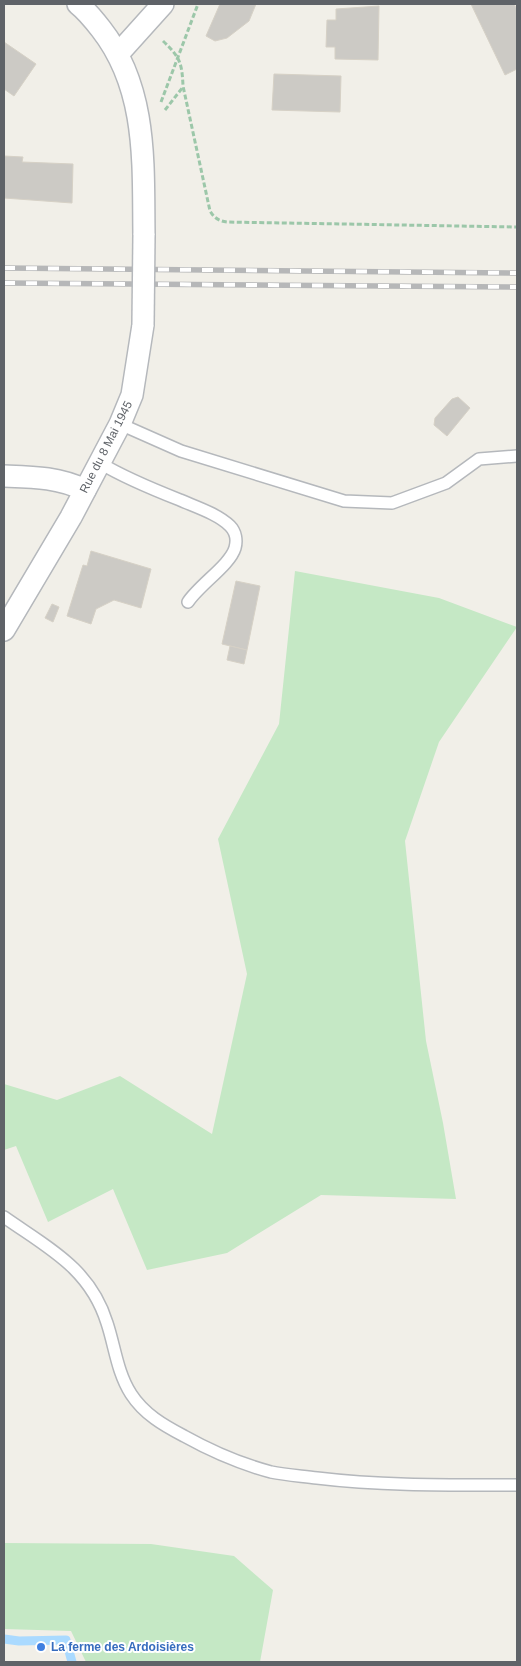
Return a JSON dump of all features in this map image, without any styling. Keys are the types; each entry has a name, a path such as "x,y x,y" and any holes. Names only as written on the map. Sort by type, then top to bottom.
{"street":[{"path":"118,54 163,4"},
{"name":"Rue du 8 Mai 1945","path":"4,630 71,517 120,424 132,395 143,325 144,235 139,117 124,66 90,7"},
{"path":"4,476 53,479 70,483 85,490"}],"lane":[{"path":"120,424 182,451 344,500 392,503 446,484 479,459 517,456"},
{"path":"100,463 217,517 234,530 236,547 232,554 218,571 195,591 188,602"},
{"path":"4,1217 65,1260 78,1271 88,1284 100,1302 121,1376 131,1394 142,1408 156,1420 210,1450 272,1472 333,1480 408,1485 517,1485"}],"path":[{"path":"159,106 198,4"},
{"path":"157,36 178,55 210,211 220,221 517,227"},
{"path":"165,110 183,86"}],"green space":[{"path":"295,571 439,598 517,627 439,742 405,841 426,1041 456,1199 321,1195 227,1253 147,1270 113,1189 48,1222 16,1146 4,1150 4,1084 57,1100 120,1076 212,1134 247,974 218,839 279,724"},
{"path":"4,1543 151,1544 234,1556 273,1590 260,1662 86,1662 71,1631 4,1629"}],"building":[{"path":"220,4 256,4 249,21 227,38 215,41 206,36"},
{"path":"471,4 514,4 517,10 517,69 505,75"},
{"path":"379,6 378,60 335,59 335,47 326,47 327,20 336,20 336,9"},
{"path":"4,42 36,64 14,96 4,89"},
{"path":"274,74 341,76 340,112 272,110"},
{"path":"4,156 23,157 22,162 73,164 72,203 4,198"},
{"path":"458,397 470,408 447,436 434,425 435,418 452,399"},
{"path":"91,551 151,569 141,608 114,600 96,609 91,624 67,616 83,565 87,566"},
{"path":"236,581 260,586 247,650 222,644"},
{"path":"52,604 59,607 53,622 45,618"},
{"path":"230,646 247,650 244,664 227,660"}],"waterway":[{"path":"4,1639 19,1641 66,1640 72,1662"}],"railway":[{"path":"4,268 517,273"},
{"path":"4,283 517,287"}],"place":[{"name":"La ferme des Ardoisières","path":"41,1647"}]}
